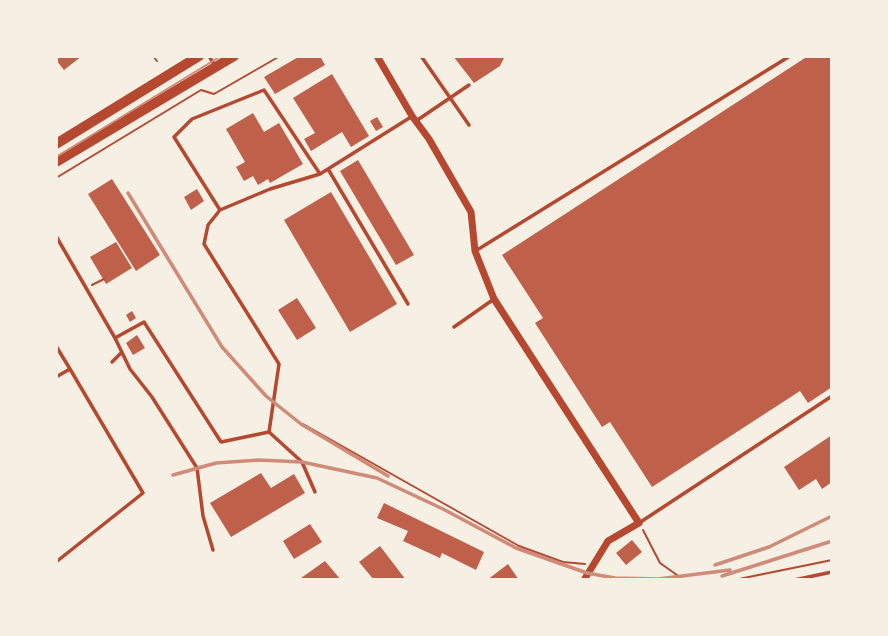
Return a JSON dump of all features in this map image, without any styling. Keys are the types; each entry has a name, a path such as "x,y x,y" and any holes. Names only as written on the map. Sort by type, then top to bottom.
{"main road":[{"path":"56,144 198,56"},
{"path":"56,163 234,56"}],"street":[{"path":"377,56 471,212 475,251 494,299 639,523 608,541 584,580"}],"lane":[{"path":"209,56 216,67"},
{"path":"421,56 469,125"},
{"path":"475,251 790,56"},
{"path":"269,432 279,364 204,244 208,225 220,210 270,189 320,174 469,85"},
{"path":"220,210 174,137 192,119 264,90 320,174"},
{"path":"328,169 408,304"},
{"path":"56,236 130,369 152,397 197,468 203,516 213,550"},
{"path":"454,327 494,299"},
{"path":"115,338 144,322 221,442 269,432"},
{"path":"56,346 143,493 56,562"},
{"path":"112,362 122,352"},
{"path":"56,377 70,369"},
{"path":"639,523 832,396"},
{"path":"269,432 302,462 315,492"},
{"path":"794,580 832,572"}],"path":[{"path":"153,56 157,61"},
{"path":"56,178 201,90 214,94 280,56"},
{"path":"87,289 104,279"},
{"path":"303,424 519,546 563,562 593,564"},
{"path":"639,523 660,563 684,580"},
{"path":"734,580 832,560"}],"building":[{"path":"56,56 82,56 64,70"},
{"path":"300,56 320,56 325,65 275,94 264,77"},
{"path":"453,56 505,56 500,66 474,83"},
{"path":"808,56 832,56 832,387 808,403 800,391 652,487 610,422 602,427 535,323 543,318 502,255"},
{"path":"332,74 369,136 351,147 342,132 311,151 304,139 315,133 293,98"},
{"path":"253,113 264,132 279,123 303,164 270,183 268,179 258,185 253,176 244,181 236,167 245,162 226,129"},
{"path":"377,117 383,127 376,131 370,121"},
{"path":"358,160 414,255 396,265 340,171"},
{"path":"112,179 160,255 136,271 88,194"},
{"path":"197,189 204,201 191,210 184,197"},
{"path":"331,192 397,304 350,332 284,220"},
{"path":"116,242 132,268 106,284 90,257"},
{"path":"297,298 316,328 297,340 278,310"},
{"path":"132,311 136,318 130,322 126,315"},
{"path":"137,335 145,348 133,355 126,343"},
{"path":"832,435 832,482 822,489 816,479 799,490 784,467"},
{"path":"261,473 271,488 294,474 305,493 231,537 210,503"},
{"path":"384,503 484,552 476,570 442,553 440,558 403,541 408,531 377,518"},
{"path":"310,524 322,542 294,559 283,541"},
{"path":"632,540 642,552 626,565 616,553"},
{"path":"380,546 406,580 374,580 359,562"},
{"path":"325,561 341,580 301,578"},
{"path":"508,564 519,580 487,580"}],"tram line":[{"path":"56,157 221,56"}],"railway":[{"path":"128,193 222,347 266,396 301,424 388,476"},
{"path":"173,475 216,463 259,460 302,462 377,478 516,548 587,573 615,578 658,579 730,570"},
{"path":"715,565 769,547 832,516"},
{"path":"722,576 832,541"}]}
